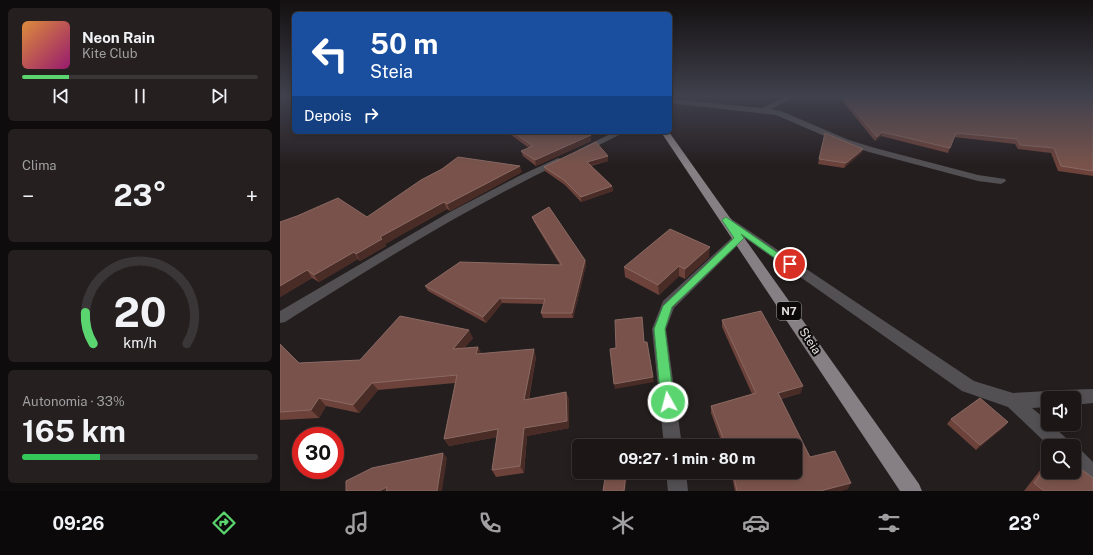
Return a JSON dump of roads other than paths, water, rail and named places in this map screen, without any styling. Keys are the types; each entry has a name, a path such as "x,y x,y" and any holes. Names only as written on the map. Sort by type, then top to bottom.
{"main road":[{"name":"Steia","path":"666,134 912,491"}],"street":[{"path":"794,120 846,142 872,150 978,178 1001,181"},
{"path":"280,318 397,246 522,177 617,134"},
{"path":"726,220 968,386 988,394 1014,401 1041,399"},
{"path":"672,439 659,329 668,306 739,238"},
{"path":"1081,397 1093,396"},
{"path":"1014,401 1055,439"},
{"path":"1081,464 1093,475"},
{"path":"677,479 678,491"}]}
